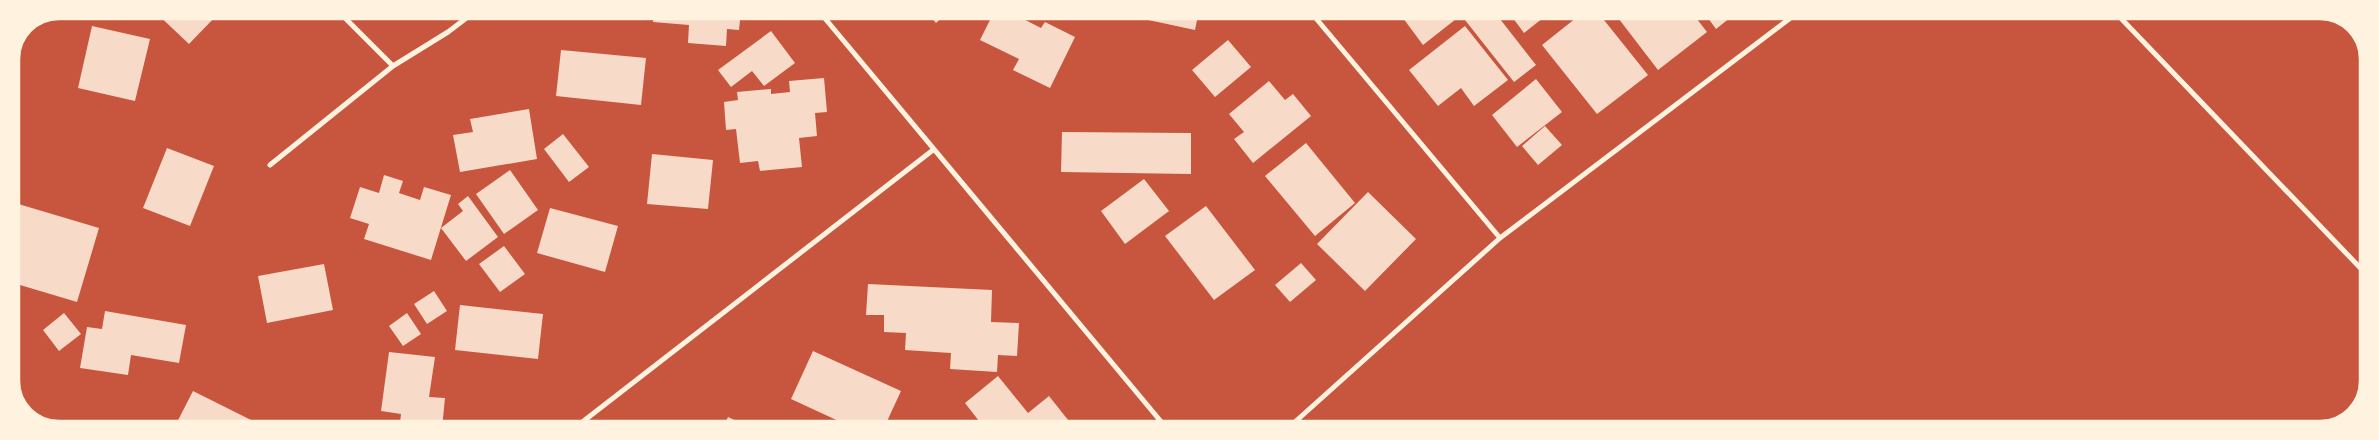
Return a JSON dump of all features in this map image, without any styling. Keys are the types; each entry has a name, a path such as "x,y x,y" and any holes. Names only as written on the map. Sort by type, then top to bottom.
{"street":[{"path":"346,19 393,66"},
{"path":"270,166 393,66 448,32 465,19"},
{"path":"825,19 1160,421"},
{"path":"1317,19 1500,238"},
{"path":"1296,421 1500,238 1789,19"},
{"path":"2122,19 2360,268"},
{"path":"584,421 933,150"}],"building":[{"path":"163,19 213,19 189,44"},
{"path":"653,19 740,19 739,30 727,29 726,46 688,43 689,25 653,22"},
{"path":"990,19 1024,19 1041,28 1045,22 1075,37 1050,88 1013,70 1019,59 980,40"},
{"path":"1144,19 1197,19 1195,30"},
{"path":"1404,19 1456,19 1423,45"},
{"path":"1500,19 1536,65 1514,82 1465,20"},
{"path":"1514,19 1542,19 1524,33"},
{"path":"1575,19 1603,19 1648,75 1597,114 1542,45"},
{"path":"1619,19 1697,19 1707,32 1658,70"},
{"path":"1709,19 1729,19 1716,29"},
{"path":"92,26 150,39 135,101 78,88"},
{"path":"1465,26 1508,80 1474,106 1461,88 1438,106 1409,70"},
{"path":"771,31 795,63 764,86 752,71 731,87 718,70"},
{"path":"1228,40 1251,67 1215,97 1192,70"},
{"path":"561,50 646,58 641,105 556,96"},
{"path":"824,78 827,112 815,113 817,136 799,138 802,167 760,171 758,161 740,163 736,129 726,130 724,102 738,100 737,92 771,89 771,94 790,92 789,81"},
{"path":"1536,79 1562,112 1517,147 1492,115"},
{"path":"1269,81 1285,100 1293,94 1311,116 1253,163 1234,139 1244,132 1229,114"},
{"path":"529,109 537,159 460,172 453,135 473,132 470,119"},
{"path":"1545,126 1562,145 1538,165 1522,146"},
{"path":"1062,132 1191,133 1191,174 1061,172"},
{"path":"563,134 589,167 569,182 544,149"},
{"path":"1306,143 1355,203 1315,236 1265,176"},
{"path":"167,148 214,166 190,226 143,208"},
{"path":"652,154 713,160 708,209 647,204"},
{"path":"510,170 538,210 504,234 476,194"},
{"path":"384,175 403,181 399,193 420,200 424,187 451,195 431,260 364,239 369,224 350,218 360,187 379,193"},
{"path":"1144,179 1169,211 1125,244 1101,211"},
{"path":"1368,192 1416,239 1365,291 1317,244"},
{"path":"468,196 498,237 466,261 441,228 463,211 458,204"},
{"path":"19,204 99,228 77,302 19,285"},
{"path":"1206,206 1255,270 1214,300 1165,236"},
{"path":"550,208 618,226 605,272 537,253"},
{"path":"504,246 525,274 500,292 479,264"},
{"path":"1301,263 1316,280 1290,302 1275,285"},
{"path":"324,264 333,310 267,323 258,276"},
{"path":"868,284 992,290 991,322 1019,323 1017,356 998,355 997,372 950,369 951,353 905,350 906,333 884,332 884,315 866,315"},
{"path":"434,291 447,311 427,324 414,304"},
{"path":"460,305 543,314 538,359 455,350"},
{"path":"105,311 186,325 179,363 131,355 128,375 80,368 87,327 102,329"},
{"path":"64,313 81,334 59,351 43,330"},
{"path":"407,313 421,334 403,346 389,326"},
{"path":"813,351 901,391 887,421 839,421 791,399"},
{"path":"389,352 435,357 429,397 445,398 443,421 400,421 401,414 381,411"},
{"path":"998,376 1028,413 1049,396 1069,421 979,421 965,403"},
{"path":"193,391 253,421 178,421"},
{"path":"728,417 737,421 726,421"}]}
